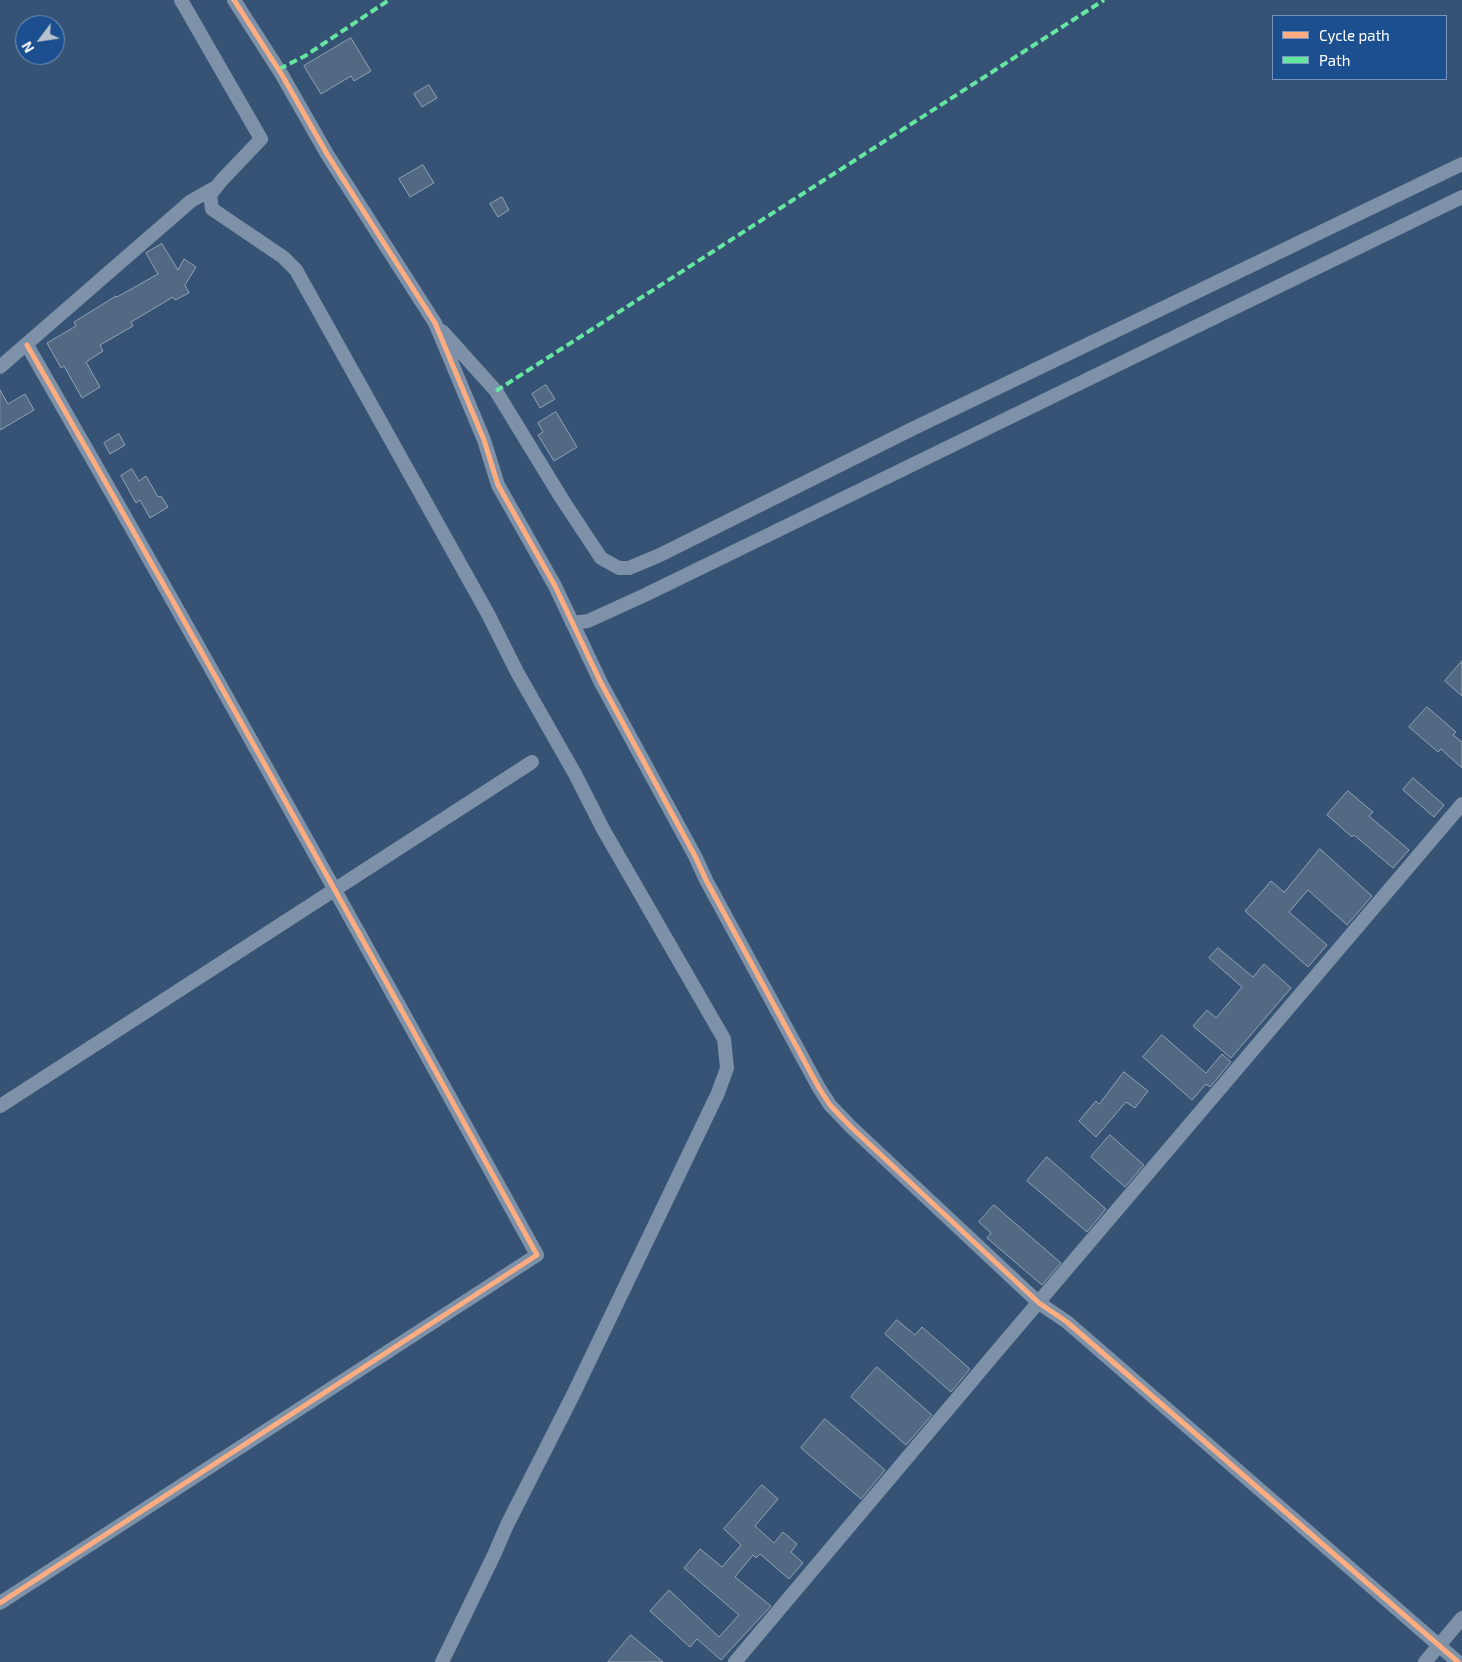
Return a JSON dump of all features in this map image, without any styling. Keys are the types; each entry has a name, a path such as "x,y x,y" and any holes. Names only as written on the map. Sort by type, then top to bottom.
{"street":[{"path":"182,0 261,139 210,195 212,209 283,257 296,270 488,614 512,663 575,774 603,829 724,1039 727,1068 718,1093 442,1662"},
{"path":"234,0 282,74 327,154 435,323 496,391 562,499 601,558 619,568 630,568 660,555 910,430 1462,164"},
{"path":"0,367 192,201 216,187"},
{"path":"572,623 588,622 645,595 1462,197"},
{"path":"435,323 484,440 498,485 555,586 601,683 819,1088 830,1105 1039,1303 1067,1322 1424,1634 1432,1654"},
{"path":"0,1603 537,1254 336,889 28,344"},
{"path":"0,1106 532,762"},
{"path":"735,1662 1462,804"},
{"path":"1432,1654 1462,1618"},
{"path":"1432,1654 1458,1662"}],"building":[{"path":"351,38 371,71 354,81 351,76 321,94 304,66"},
{"path":"429,85 437,98 422,107 414,94"},
{"path":"423,165 434,183 410,197 399,179"},
{"path":"502,197 509,210 498,217 490,204"},
{"path":"162,244 178,270 184,259 196,267 185,285 189,293 175,300 173,297 131,322 133,326 100,345 103,351 86,362 100,387 82,398 64,366 61,368 47,343 76,326 74,322 116,296 158,274 146,253"},
{"path":"546,385 555,399 540,408 532,394"},
{"path":"0,390 8,404 25,394 34,410 0,430"},
{"path":"556,412 577,447 554,461 538,435 543,432 538,423"},
{"path":"119,434 125,445 110,454 104,443"},
{"path":"132,469 139,481 146,476 158,497 161,496 168,507 150,518 140,500 136,503 121,476"},
{"path":"1462,661 1462,696 1445,681"},
{"path":"1427,707 1456,732 1453,735 1462,742 1462,768 1441,749 1438,752 1409,727"},
{"path":"1413,778 1444,805 1434,817 1403,790"},
{"path":"1348,791 1373,812 1369,816 1409,850 1393,868 1354,835 1352,837 1327,815"},
{"path":"1320,849 1372,896 1347,925 1308,890 1289,912 1327,945 1308,967 1245,911 1271,881 1284,892"},
{"path":"1218,948 1253,977 1264,964 1291,988 1231,1058 1193,1026 1207,1010 1216,1018 1242,987 1209,958"},
{"path":"1162,1035 1206,1073 1222,1054 1231,1062 1210,1087 1206,1084 1192,1100 1143,1057"},
{"path":"1124,1072 1148,1091 1135,1108 1126,1102 1096,1137 1079,1121 1096,1101 1099,1104"},
{"path":"1110,1135 1144,1165 1125,1187 1091,1157"},
{"path":"1047,1157 1106,1209 1087,1232 1027,1181"},
{"path":"994,1205 1061,1263 1042,1285 987,1238 991,1233 979,1222"},
{"path":"897,1320 915,1335 922,1327 970,1369 951,1392 885,1334"},
{"path":"877,1367 932,1415 906,1445 851,1397"},
{"path":"825,1419 885,1470 861,1499 801,1448"},
{"path":"762,1485 778,1499 755,1526 774,1543 783,1532 797,1544 791,1552 803,1563 789,1579 760,1554 756,1558 753,1555 735,1577 771,1606 721,1660 697,1639 690,1647 650,1611 669,1590 719,1637 739,1615 684,1568 700,1549 722,1567 741,1545 724,1529"},
{"path":"631,1635 663,1662 608,1662"}],"marked path":[{"path":"279,69 305,56 389,0"},
{"path":"496,391 1104,0"}],"cycle path":[{"path":"234,0 282,75 327,154 435,323 484,440 498,485 555,586 601,683 695,856 706,880 830,1105 1039,1303 1067,1322 1458,1662"},
{"path":"0,1603 537,1255 284,798 27,345"}]}
